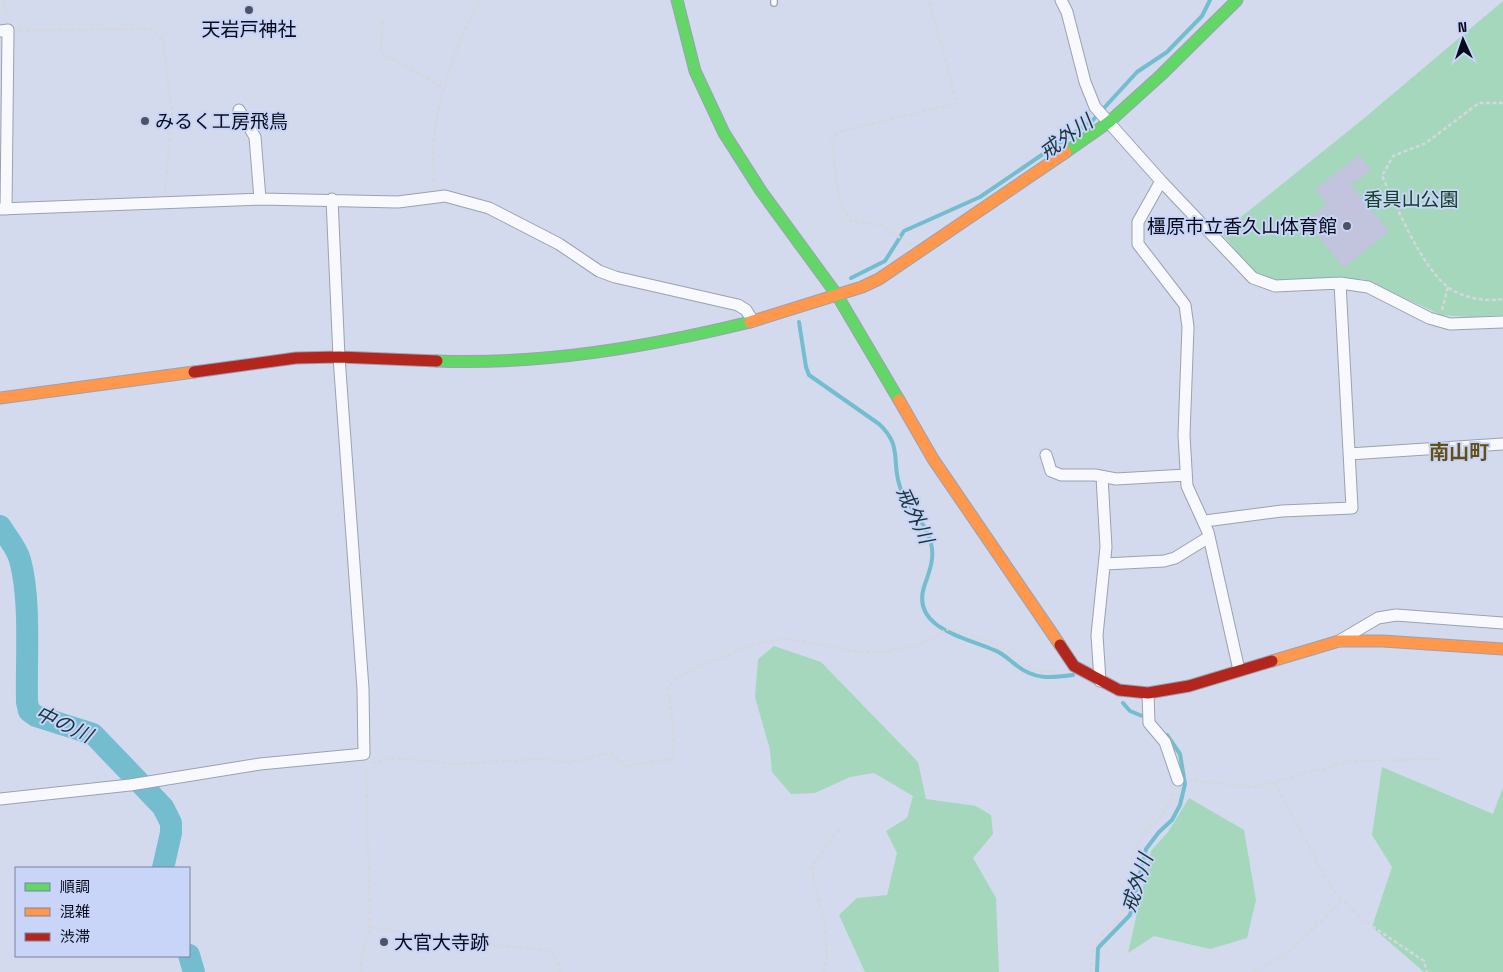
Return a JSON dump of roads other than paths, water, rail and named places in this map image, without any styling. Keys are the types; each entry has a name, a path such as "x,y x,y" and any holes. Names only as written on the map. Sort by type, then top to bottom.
{"street":[{"path":"677,0 695,71 724,133 761,191 837,295 933,459 1074,666 1119,690 1148,693 1189,686 1339,641 1378,618 1396,615 1503,623"},
{"path":"1060,0 1067,12 1084,82 1095,107 1161,181 1253,278 1275,286 1340,283 1368,287 1440,322 1461,324 1503,322"},
{"path":"0,398 266,362 339,357 489,363 521,362 700,334 753,321 837,295 879,279 1110,122 1237,0"},
{"path":"4,30 3,209 260,199 332,199 398,202 424,200 434,196 460,199 489,208 559,244 600,271 615,277 738,305 746,310 753,321"},
{"path":"239,110 255,138 260,199"},
{"path":"1161,181 1138,222 1136,232 1138,244 1143,253 1180,296 1187,315 1184,435 1186,475 1190,495 1205,521 1240,670"},
{"path":"0,799 130,785 260,764 364,754 363,689 339,357 332,199"},
{"path":"1205,521 1282,511 1352,508 1340,283"},
{"path":"1349,454 1503,444"},
{"path":"1046,455 1051,471 1055,475 1102,477 1116,480 1186,475"},
{"path":"1100,681 1098,634 1105,564 1106,532 1102,477"},
{"path":"1105,564 1164,561 1186,552 1209,537"},
{"path":"1339,641 1383,640 1503,649"},
{"path":"1148,693 1149,718 1165,742 1178,780"}],"waterway":[{"name":"戒外川","path":"851,278 885,261 904,231 980,197 1093,120 1137,72 1167,52 1202,16 1210,0"},
{"name":"戒外川","path":"799,322 809,375 879,424 891,439 900,487 925,528 931,543 932,560 922,601 926,613 944,630 997,651 1023,670 1036,676 1073,675"},
{"name":"中の川","path":"0,526 17,551 26,593 27,702 29,711 36,716 93,734 163,807 171,823 171,833 163,867"},
{"name":"戒外川","path":"1123,703 1130,711 1147,718"},
{"name":"戒外川","path":"1097,972 1098,948 1130,915 1146,849 1159,832 1172,820 1180,805 1185,784 1180,754 1167,735"},
{"name":"中の川","path":"190,957 194,972"}],"place":[{"name":"天岩戸神社","path":"249,10"},
{"name":"みるく工房飛鳥","path":"145,121"},
{"name":"橿原市立香久山体育館","path":"1347,226"},
{"name":"大官大寺跡","path":"384,942"}],"district":[{"name":"南山町","path":"1459,452"}],"park label":[{"name":"香具山公園","path":"1411,199"}]}
